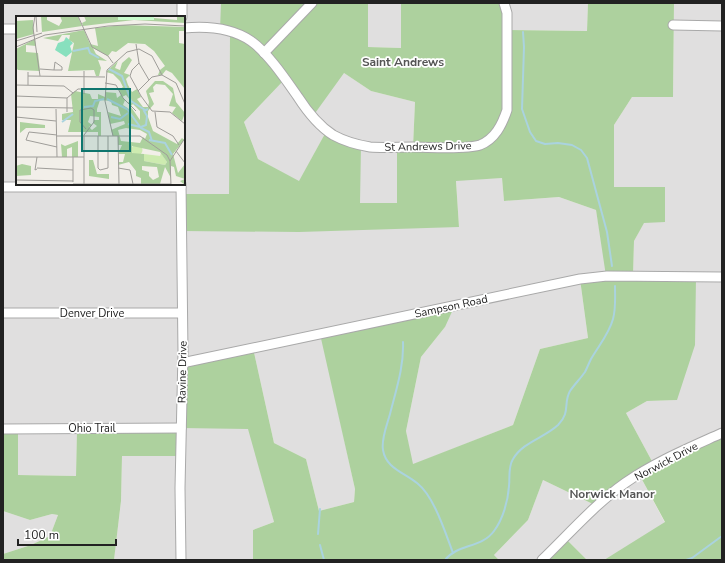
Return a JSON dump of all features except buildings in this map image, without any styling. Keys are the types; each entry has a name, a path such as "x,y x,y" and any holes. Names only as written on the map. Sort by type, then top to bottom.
{"street":[{"path":"182,3 182,16"},
{"path":"264,53 312,3"},
{"name":"St Andrews Drive","path":"185,28 197,27 230,32 252,42 264,53 320,124 332,134 348,142 370,147 460,147 480,145 494,136 503,123 507,110 508,14 504,3"},
{"path":"673,25 722,26"},
{"path":"3,29 16,29"},
{"path":"3,187 182,186"},
{"name":"Ravine Drive","path":"181,560 182,186"},
{"name":"Sampson Road","path":"182,363 580,279 606,276 722,277"},
{"name":"Denver Drive","path":"3,313 182,313"},
{"name":"Ohio Trail","path":"3,429 181,428"},
{"name":"Norwick Drive","path":"542,560 597,506 624,484 654,465 722,432"}],"shaded area":[{"path":"3,3 221,3 221,29 230,32 229,194 459,227 456,180 502,178 504,201 559,197 596,210 607,276 580,279 588,338 540,349 513,425 412,465 406,431 421,357 445,327 321,334 355,489 354,502 319,511 306,459 274,443 253,348 249,429 274,522 253,530 253,560 114,560 121,501 122,456 180,456 77,429 76,476 18,475 18,429 3,429"},
{"path":"368,3 401,3 401,48 368,47"},
{"path":"504,3 588,3 587,31 507,30"},
{"path":"674,3 722,3 722,440 719,434 654,465 626,413 647,401 677,400 633,276 634,241 644,222 664,222 665,188 614,187 614,125 632,97 673,96"},
{"path":"344,73 371,91 415,102 413,147 397,147 397,203 360,203 327,130 299,182 258,159 244,122 285,79"},
{"path":"639,474 665,523 604,560 587,560 565,538 542,560 499,560 494,555 528,520 543,480 597,506"},
{"path":"3,511 30,520 52,514 58,515 50,536 31,545 3,554"}],"green space":[{"path":"221,3 368,3 368,47 401,48 401,3 504,3 508,30 587,31 588,3 674,3 673,97 632,97 614,125 614,187 665,187 665,222 644,223 634,241 633,276 696,277 695,345 677,400 647,401 626,413 654,465 719,434 722,440 722,560 604,560 665,522 639,474 597,506 543,480 528,520 494,555 499,560 253,560 253,530 274,522 248,429 181,428 182,363 253,348 274,443 306,459 319,511 354,502 355,489 320,334 455,305 445,327 421,357 406,431 413,464 513,425 540,349 588,338 580,279 606,276 596,210 559,197 504,201 502,178 456,181 459,227 299,232 182,231 181,194 229,194 230,32 220,30","holes":["344,73 371,91 415,102 413,147 397,147 397,203 360,203 361,145 327,130 299,181 258,159 244,122 285,79 313,116"]},
{"path":"181,428 180,456 122,456 121,501 114,560 3,560 3,554 31,545 50,536 58,515 52,514 30,520 3,511 3,429 18,429 18,475 76,476 77,429"},
{"path":"565,538 587,560 542,560"}],"waterway":[{"path":"523,32 522,109 530,132 536,141 545,144 558,143 572,145 581,150 587,158 607,232 612,266"},
{"path":"445,560 456,551 483,540 494,531 506,504 511,462 522,448 558,425 562,420 566,412 567,400 570,391 585,372 606,335 613,319 615,311 615,286"},
{"path":"403,342 401,369 384,437 383,450 391,465 417,483 429,496 443,525 453,553"},
{"path":"318,534 320,509"},
{"path":"686,560 692,558 722,536"},
{"path":"320,545 324,560"}],"district":[{"name":"Saint Andrews","path":"403,62"},
{"name":"Norwick Manor","path":"612,494"}]}
